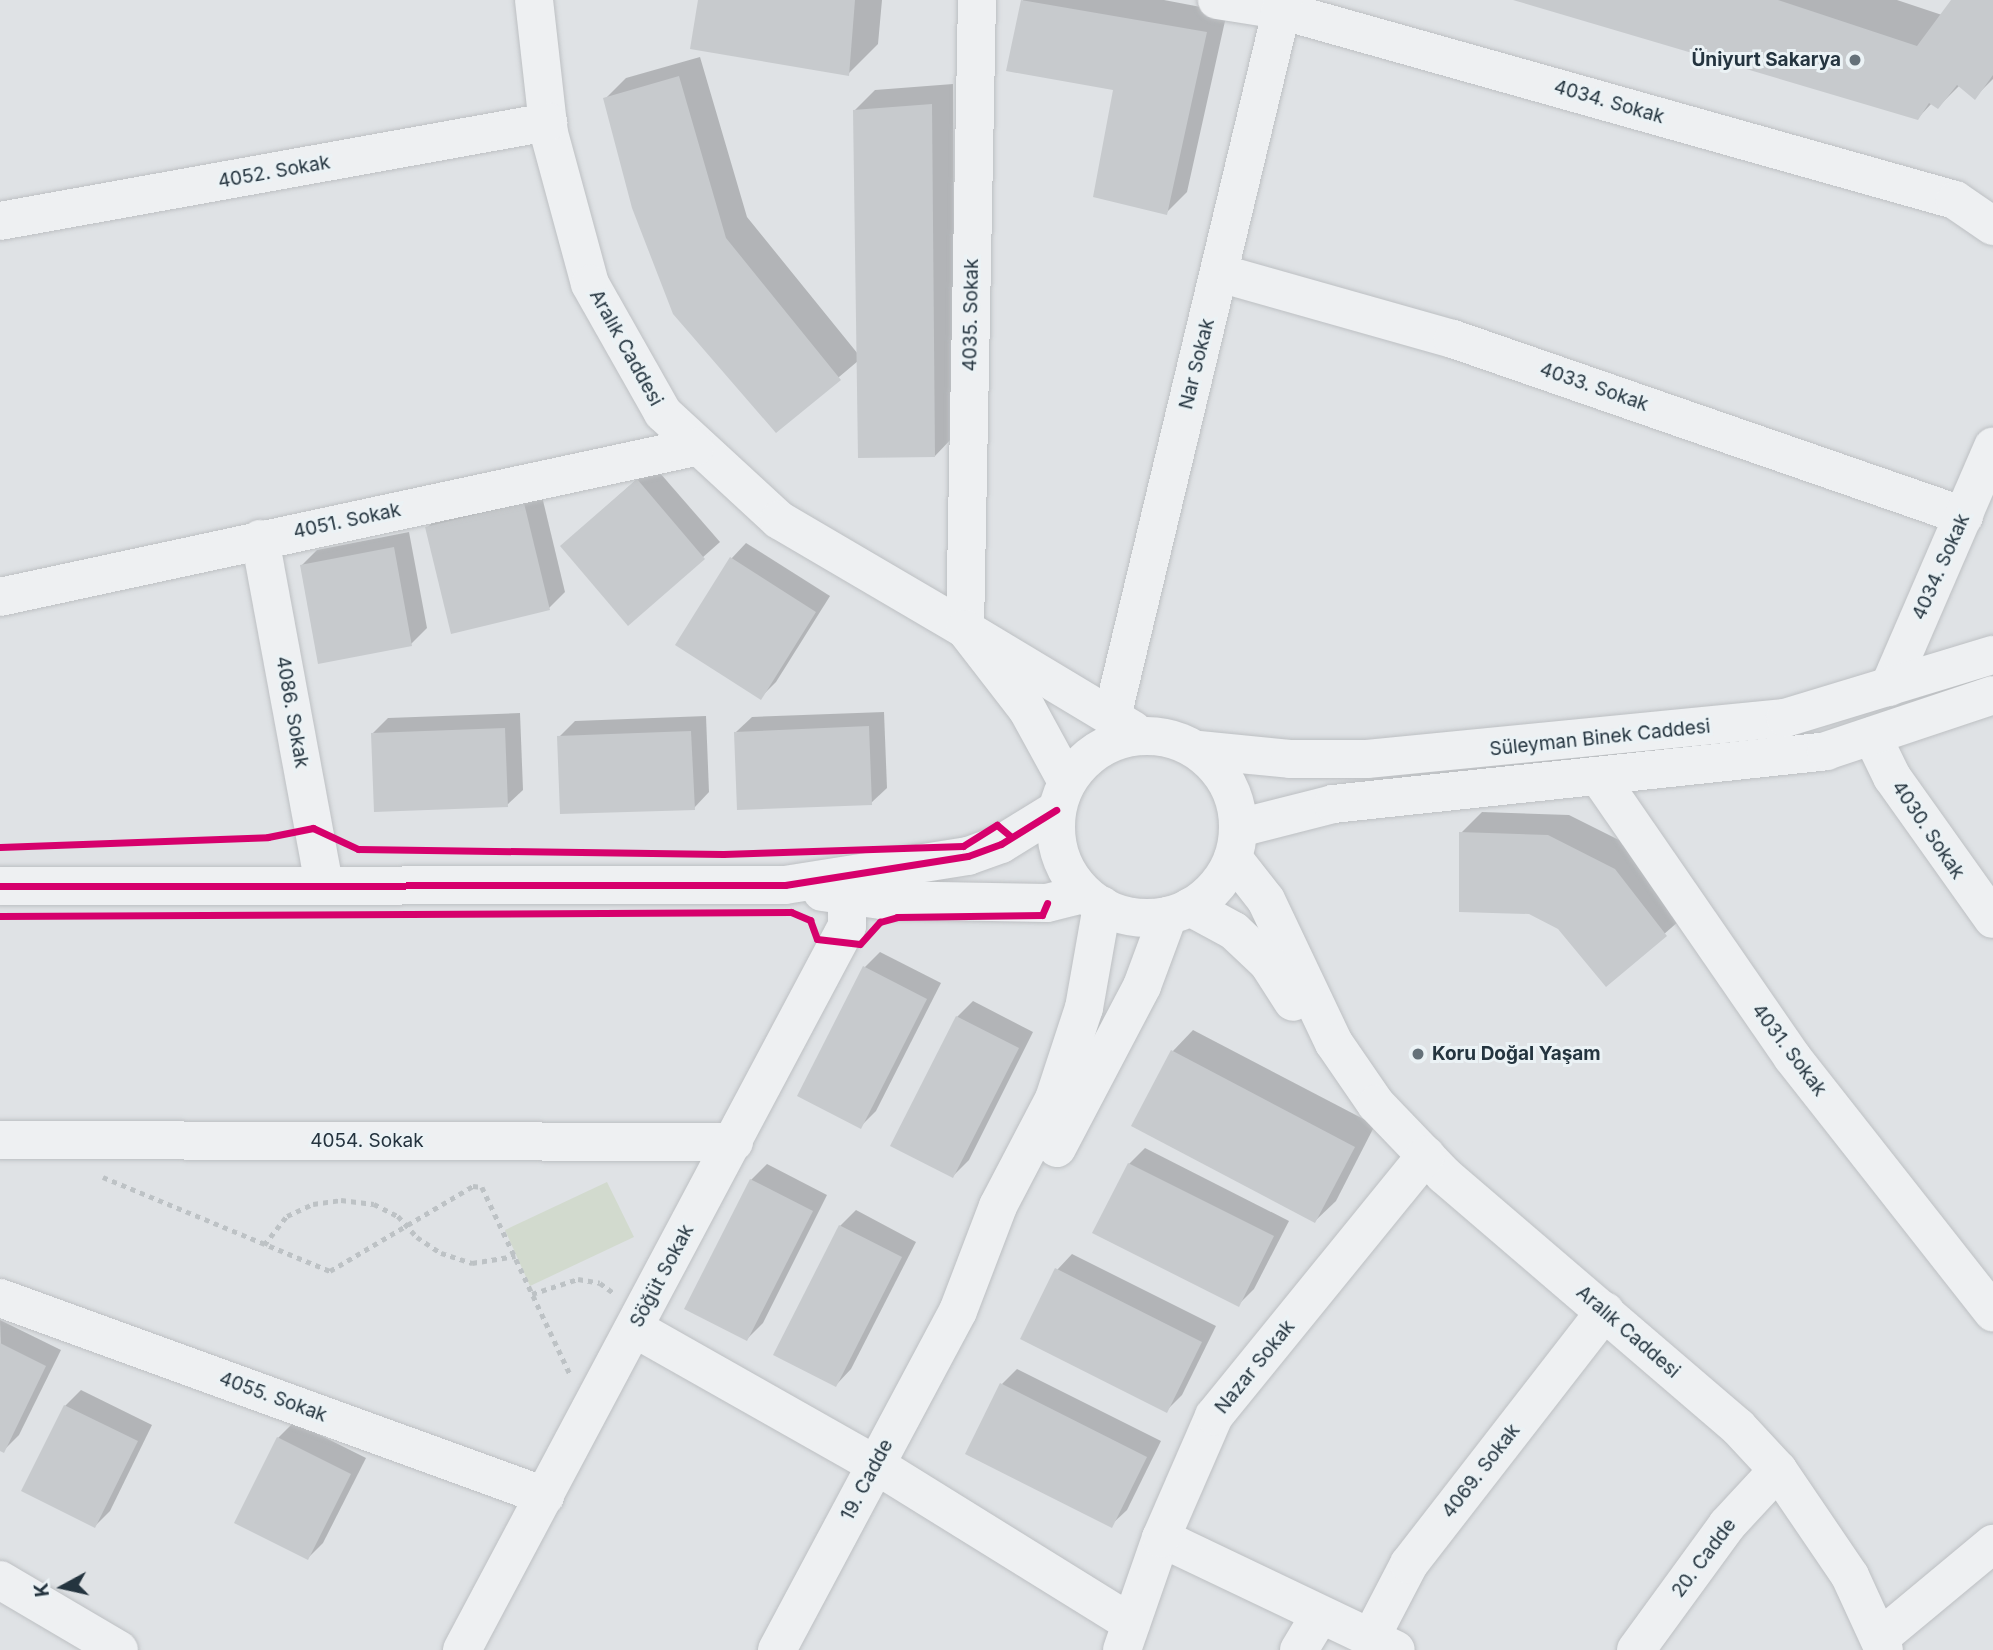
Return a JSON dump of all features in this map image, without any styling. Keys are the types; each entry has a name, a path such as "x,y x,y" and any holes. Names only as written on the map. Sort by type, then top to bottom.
{"street":[{"name":"Aralık Caddesi","path":"534,0 548,122 590,284 663,413 695,447 779,520 1126,726"},
{"name":"4035. Sokak","path":"965,629 977,0"},
{"name":"4034. Sokak","path":"1217,0 1282,5 1955,200 1993,226"},
{"name":"Nar Sokak","path":"1126,726 1219,273 1282,5"},
{"name":"4052. Sokak","path":"0,221 548,122"},
{"name":"4033. Sokak","path":"1219,273 1453,339 1964,516"},
{"name":"4051. Sokak","path":"0,597 695,447"},
{"name":"4034. Sokak","path":"1889,687 1993,447"},
{"name":"4086. Sokak","path":"260,539 324,885"},
{"path":"0,886 785,885 968,856 1001,844 1062,796 1086,758 1111,741 1126,726 1171,737 1199,750 1221,771 1230,789 1236,843 1219,885 1179,912 1138,919 1093,900 1065,870 1056,841 1062,796 1027,709 965,629"},
{"name":"Süleyman Binek Caddesi","path":"1199,750 1290,759 1367,759 1529,746 1785,718 1993,655"},
{"name":"Süleyman Binek Caddesi","path":"1236,843 1333,804 1826,751 1993,695"},
{"name":"4030. Sokak","path":"1872,736 1892,777 1993,919"},
{"name":"4031. Sokak","path":"1599,777 1792,1057 1993,1312"},
{"name":"Aralık Caddesi","path":"1236,843 1334,1043 1376,1104 1426,1155 1738,1427 1778,1470 1850,1576 1882,1643"},
{"path":"785,885 847,897 1047,904 1093,900"},
{"name":"Söğüt Sokak","path":"461,1650 545,1496 629,1314 734,1142 847,926 847,897"},
{"path":"958,1311 998,1206 1054,1099 1084,1008 1093,900"},
{"name":"Aralık Caddesi","path":"1179,912 1234,931 1268,963 1302,1016 1334,1043"},
{"path":"958,1311 1012,1236 1179,912"},
{"name":"4054. Sokak","path":"0,1140 734,1142"},
{"name":"Nazar Sokak","path":"1126,1637 1161,1538 1214,1416 1426,1155"},
{"name":"4055. Sokak","path":"0,1297 545,1496"},
{"name":"19. Cadde","path":"777,1650 958,1311"},
{"name":"4069. Sokak","path":"1383,1644 1409,1564 1605,1311"},
{"path":"629,1314 876,1465 1126,1637"},
{"name":"20. Cadde","path":"1636,1650 1727,1525 1778,1470"},
{"path":"1161,1538 1319,1617 1383,1644"},
{"path":"1882,1643 1993,1544"},
{"path":"0,1580 119,1650"},
{"path":"1299,1650 1319,1617"}],"path":[{"path":"99,1175 330,1271 473,1186 482,1187 572,1380"},
{"path":"264,1245 288,1216 313,1205 341,1200 374,1204 441,1253 472,1263 514,1256"},
{"path":"532,1294 578,1279 600,1283 629,1314"}],"shaded area":[{"path":"607,1182 634,1237 530,1286 505,1230"}],"building":[{"path":"698,0 855,0 849,76 690,49"},
{"path":"1021,0 1207,32 1167,215 1093,197 1113,90 1006,71"},
{"name":"Üniyurt Sakarya","path":"1513,0 1778,0 1917,46 1951,0 1993,0 1993,75 1975,100 1957,85 1938,109 1929,103 1918,120"},
{"path":"679,76 726,238 841,380 776,433 673,314 632,208 603,98"},
{"path":"932,104 935,457 858,458 853,110"},
{"path":"637,479 705,559 628,626 560,546"},
{"path":"524,503 550,610 451,634 425,527"},
{"path":"394,547 412,646 318,664 300,565"},
{"path":"730,557 816,612 761,700 675,645"},
{"path":"869,726 872,805 737,810 734,732"},
{"path":"505,728 508,807 374,812 371,733"},
{"path":"691,731 695,810 560,814 557,736"},
{"path":"1459,832 1548,835 1615,869 1667,936 1606,987 1558,929 1529,914 1459,912"},
{"path":"863,966 927,999 861,1129 797,1096"},
{"path":"956,1016 1019,1048 953,1178 890,1146"},
{"path":"1171,1050 1355,1147 1315,1223 1131,1126"},
{"path":"1128,1163 1274,1236 1239,1307 1092,1233"},
{"path":"750,1179 813,1211 747,1341 684,1309"},
{"path":"839,1225 902,1257 836,1387 773,1355"},
{"path":"1055,1268 1202,1342 1167,1413 1020,1339"},
{"path":"0,1343 46,1366 4,1453 0,1451"},
{"path":"1000,1383 1147,1457 1112,1528 965,1454"},
{"path":"64,1405 138,1441 95,1528 21,1491"},
{"path":"277,1437 351,1474 308,1560 234,1523"}],"cycle path":[{"path":"0,886 785,885 968,856 1001,844 1056,810"},
{"path":"0,847 268,837 313,828 358,849 723,854 963,846 997,825 1010,836"},
{"path":"0,916 791,912 810,920 817,939 860,944 880,922 897,917 1042,915 1047,903"}],"place":[{"name":"Üniyurt Sakarya","path":"1855,60"},
{"name":"Koru Doğal Yaşam","path":"1418,1054"}]}
